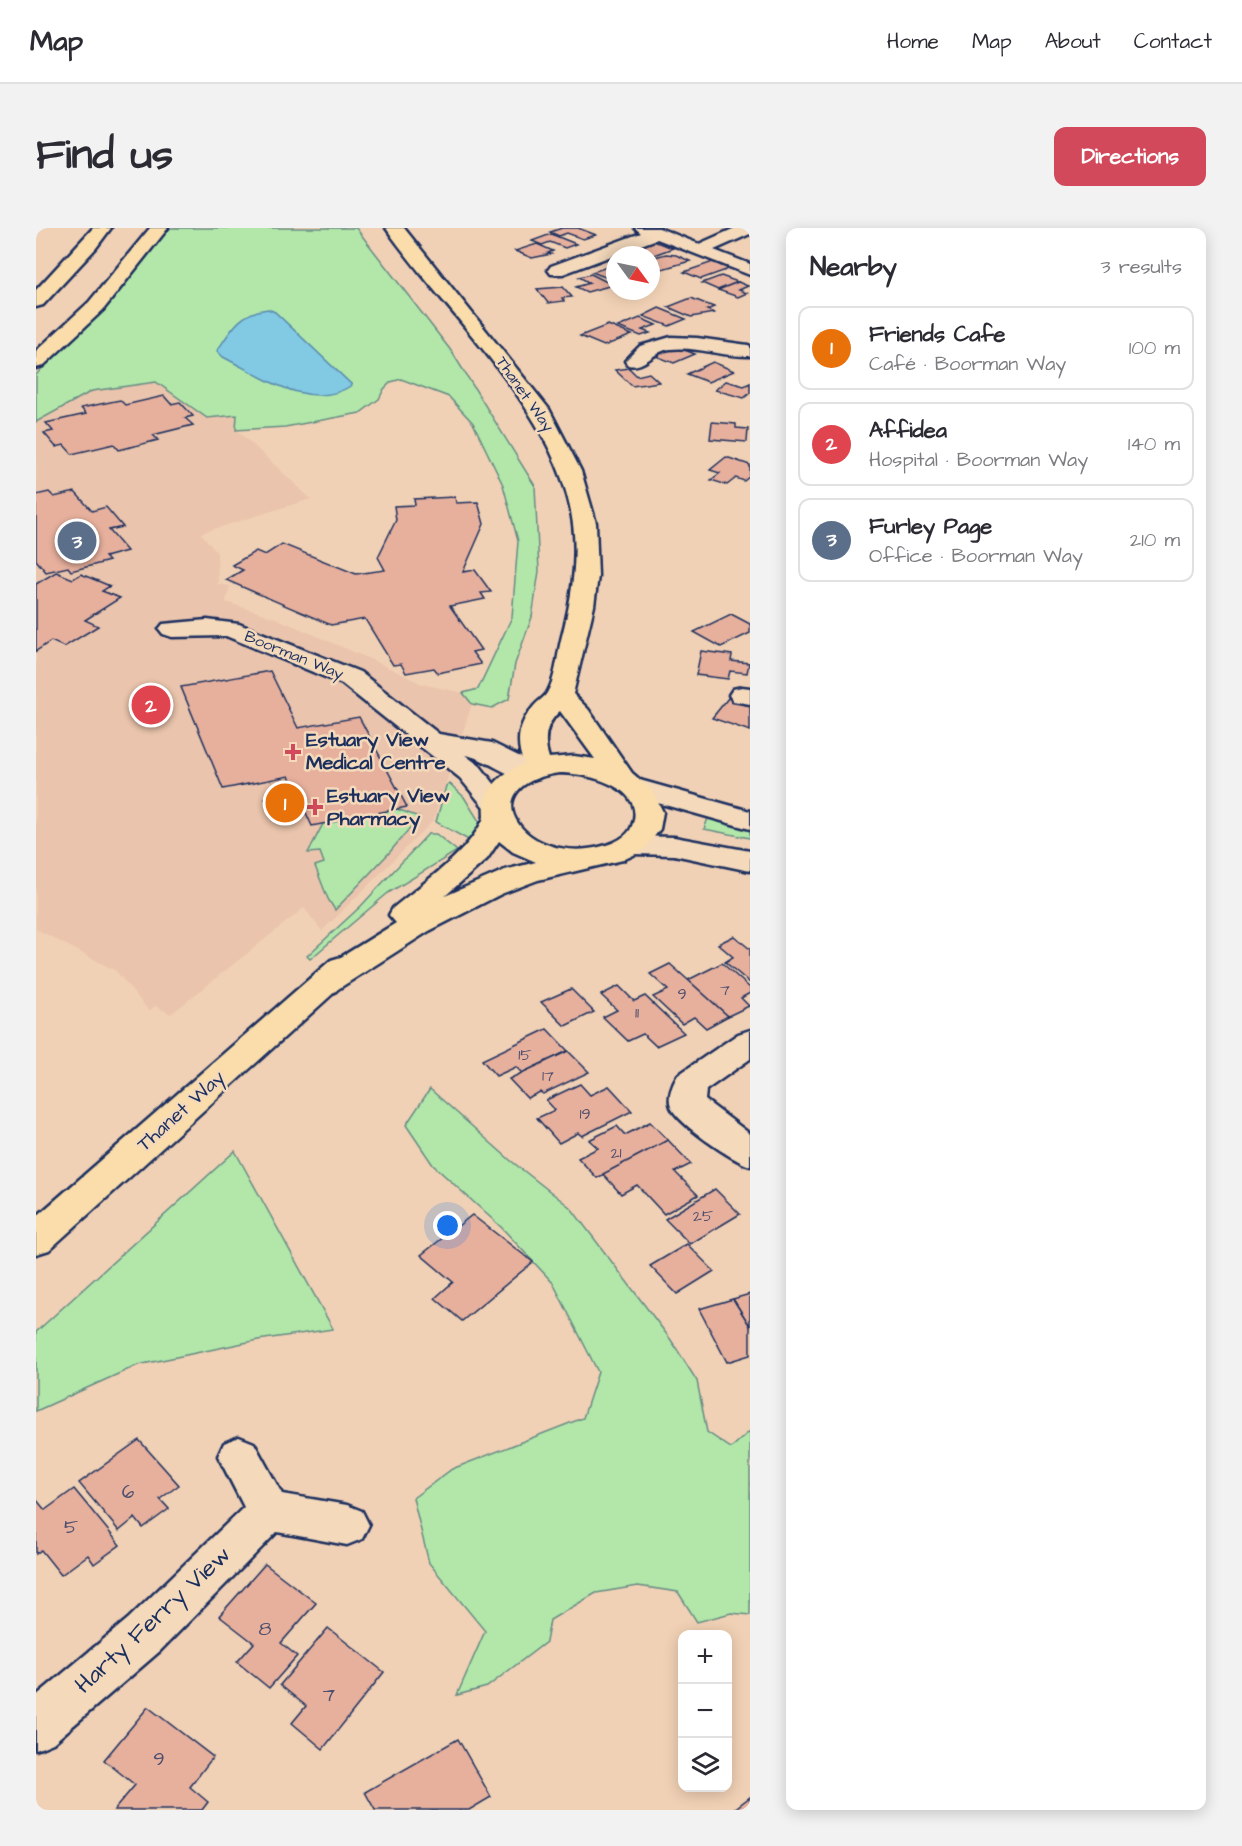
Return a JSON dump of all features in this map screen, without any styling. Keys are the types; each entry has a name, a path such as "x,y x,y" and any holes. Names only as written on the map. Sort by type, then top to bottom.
{"main road":[{"path":"36,301 90,244 102,228"},
{"path":"36,362 96,306 159,228"},
{"name":"Thanet Way","path":"395,228 542,413 574,478 585,520 588,564 584,594 560,695"},
{"path":"534,770 532,728 535,721 560,695 646,802 650,817 645,832 632,845"},
{"name":"Thanet Way","path":"36,1239 326,982 477,852 498,812 501,792 513,780 534,770 559,765 581,765 602,770 628,782"},
{"name":"Thanet Way","path":"498,812 507,833 532,849 565,859 588,859"},
{"name":"Thanet Way","path":"326,982 399,935 462,899 517,877 612,854 632,845"}],"street":[{"path":"701,249 748,228"},
{"path":"557,270 651,230 750,270"},
{"path":"635,361 651,347 682,343 748,357"},
{"name":"Boorman Way","path":"172,629 230,630 351,678 470,772 498,812"},
{"name":"Boorman Way","path":"431,741 482,749 534,770"},
{"path":"628,782 750,820"},
{"path":"632,845 674,846 750,861"},
{"path":"750,1042 690,1084 687,1104 720,1132 750,1152"},
{"path":"239,1456 268,1511 347,1525"},
{"name":"Harty Ferry View","path":"36,1726 144,1635 268,1511"}],"shaded area":[{"path":"156,382 207,418 237,415 237,430 311,499 201,533 217,553 218,584 230,586 226,602 273,617 422,684 463,693 472,704 433,821 322,931 304,908 171,1014 155,1006 149,1011 116,971 36,929 36,422 92,391"}],"green space":[{"path":"166,228 356,228 452,352 535,486 539,571 532,617 515,664 509,699 492,708 472,704 463,693 478,689 512,617 518,541 503,485 473,423 449,397 401,379 391,382 379,399 360,413 285,427 236,430 237,415 207,418 156,382 92,391 36,422 36,375"},
{"path":"449,783 464,797 482,826 472,842 436,822 446,786"},
{"path":"397,809 419,817 389,853 335,910 328,899 315,866 324,863 320,852 308,853 323,824"},
{"path":"709,816 750,828 750,838 704,829"},
{"path":"428,834 436,834 457,851 388,893 310,959 307,956 361,906"},
{"path":"430,1089 510,1160 571,1208 671,1340 697,1381 707,1432 731,1448 750,1431 750,1615 731,1613 697,1622 678,1592 638,1586 596,1593 550,1620 546,1642 487,1687 457,1695 485,1631 429,1563 413,1498 452,1469 583,1418 598,1372 553,1283 502,1228 433,1165 406,1125"},
{"path":"235,1151 333,1329 258,1340 138,1365 36,1411 36,1332"}],"water":[{"path":"268,309 275,312 352,385 336,393 320,395 286,389 223,357 217,351 232,329 243,318"}],"building":[{"path":"562,228 578,228 596,235 583,239 567,233 559,236 550,232"},
{"path":"551,234 576,244 565,248 550,242 542,245 532,241"},
{"path":"653,241 673,248 660,253 660,246 638,246"},
{"path":"537,244 553,251 548,253 551,254 532,258 515,251"},
{"path":"676,255 690,261 662,269 660,268 660,256"},
{"path":"713,262 729,269 701,279 684,272"},
{"path":"606,267 606,277 592,272"},
{"path":"591,274 606,282 606,287 587,292 576,287 590,283 579,277"},
{"path":"721,276 738,282 718,290 702,283"},
{"path":"738,282 748,286 739,290 747,293 738,297 718,290"},
{"path":"563,287 572,297 562,298 564,301 548,303 537,289"},
{"path":"691,298 714,307 707,310 714,313 691,317 668,307"},
{"path":"659,308 686,319 669,326 643,316"},
{"path":"640,318 656,325 642,330 650,333 641,336 618,327"},
{"path":"608,325 632,335 604,346 580,336"},
{"path":"674,346 695,354 674,363 653,355"},
{"path":"713,362 734,371 708,382 687,374"},
{"path":"629,368 637,376 649,373 659,382 632,386 615,370"},
{"path":"726,381 744,386 750,383 750,393 744,398 715,390"},
{"path":"164,396 171,404 180,402 193,416 185,418 193,425 153,435 158,440 119,450 114,444 72,454 64,445 56,447 44,433 53,431 46,423 86,414 81,408 120,400 125,405"},
{"path":"712,422 736,424 736,428 748,429 747,442 710,439"},
{"path":"726,457 750,465 750,476 744,481 736,478 727,485 711,480 720,473 710,470"},
{"path":"49,492 54,497 75,492 92,511 106,507 123,527 109,530 127,551 105,557 109,561 71,571 68,567 46,572 36,560 36,495"},
{"path":"455,497 456,503 478,502 484,524 463,572 475,570 491,592 481,593 485,599 450,606 481,650 472,652 481,664 438,673 434,668 406,673 401,664 393,665 365,619 331,625 226,580 243,570 232,565 256,551 265,555 282,544 356,574 385,570 378,557 396,520 394,506 415,505 414,499"},
{"path":"56,572 73,579 81,574 110,586 102,591 120,598 85,620 98,626 64,647 51,641 36,651 36,584"},
{"path":"731,614 750,624 750,633 721,647 694,632"},
{"path":"701,651 732,655 731,661 749,663 747,673 730,671 728,679 696,675"},
{"name":"Estuary View Medical Centre","path":"270,671 298,728 359,717 407,807 312,826 289,776 223,789 181,687"},
{"path":"729,697 750,704 750,731 712,718"},
{"path":"297,792 304,808 272,814 265,799"},
{"path":"734,936 750,949 750,983 725,962 733,957 718,944"},
{"path":"722,963 750,988 750,993 741,998 749,1006 728,1016 688,980"},
{"path":"670,964 728,1016 706,1028 694,1017 682,1024 653,997 668,990 650,974"},
{"path":"619,986 634,1001 645,996 684,1033 656,1046 643,1034 628,1041 603,1017 617,1010 601,995"},
{"path":"571,989 594,1012 565,1026 541,1002"},
{"path":"547,1029 568,1051 522,1073 516,1067 496,1076 482,1060"},
{"path":"568,1051 589,1072 543,1094 540,1092 527,1098 509,1079"},
{"path":"580,1084 590,1095 609,1086 632,1111 582,1136 578,1133 559,1143 537,1118 555,1110 546,1100"},
{"path":"650,1122 668,1140 597,1178 578,1158 598,1148 589,1140 617,1126 625,1135"},
{"path":"668,1140 691,1164 675,1172 698,1195 664,1214 637,1185 621,1194 603,1174"},
{"path":"715,1189 740,1214 690,1244 665,1219"},
{"path":"472,1215 533,1262 462,1321 435,1298 453,1282 421,1255"},
{"path":"687,1244 714,1271 677,1294 650,1266"},
{"path":"750,1294 750,1326 733,1299"},
{"path":"733,1299 750,1326 750,1355 727,1362 699,1309"},
{"path":"139,1440 179,1485 160,1499 169,1509 143,1528 135,1518 119,1531 79,1483"},
{"path":"74,1489 120,1545 94,1564 88,1555 61,1575 41,1550 36,1554 36,1499 45,1510"},
{"path":"265,1564 316,1603 281,1643 297,1656 269,1688 237,1662 254,1643 219,1616"},
{"path":"328,1628 384,1672 323,1749 292,1723 306,1706 280,1685"},
{"path":"148,1707 213,1757 190,1787 208,1802 202,1810 114,1810 135,1785 104,1760"},
{"path":"458,1739 491,1797 469,1810 375,1810 365,1792"},
{"path":"750,1797 750,1810 733,1810"}],"place":[{"name":"Furley Page","path":"77,541"},
{"name":"Affidea","path":"151,705"},
{"name":"Estuary View Medical Centre","path":"293,752"},
{"name":"Friends Cafe","path":"285,803"},
{"name":"Estuary View Pharmacy","path":"315,807"}]}
